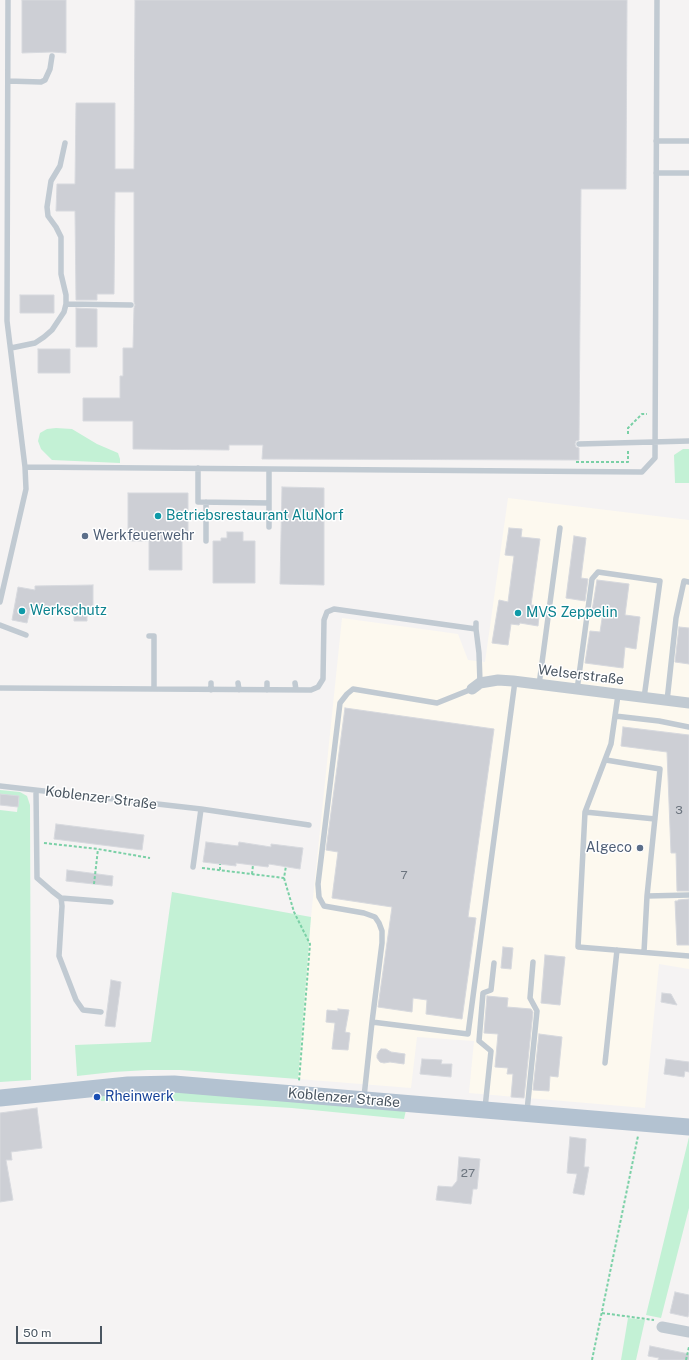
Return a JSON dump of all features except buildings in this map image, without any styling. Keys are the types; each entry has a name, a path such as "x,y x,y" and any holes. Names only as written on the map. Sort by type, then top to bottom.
{"main road":[{"name":"Koblenzer Straße","path":"0,1098 149,1084 174,1084 689,1127"}],"street":[{"name":"Welserstraße","path":"476,686 498,680 689,703"},
{"path":"662,1327 689,1332"}],"lane":[{"path":"0,602 26,489 25,467 7,321 8,0"},
{"path":"25,467 642,472 655,458 657,0"},
{"path":"8,81 41,82 45,80 50,69 52,56"},
{"path":"656,141 689,141"},
{"path":"11,348 35,343 44,337 52,330 64,312 66,295 61,274 61,237 48,216 47,207 52,181 60,166 65,143"},
{"path":"656,173 689,173"},
{"path":"66,304 131,305"},
{"path":"579,444 689,441"},
{"path":"198,468 198,502 269,503"},
{"path":"268,527 269,469"},
{"path":"206,502 206,542"},
{"path":"539,684 560,528"},
{"path":"577,690 592,579 598,572 660,581 644,698"},
{"path":"667,701 676,618 684,581 689,582"},
{"path":"0,688 154,689 181,686 211,686 239,690 311,690 318,687 323,679 324,620 327,612 334,609 358,610 447,622 476,629"},
{"path":"364,1100 382,943 382,931 380,923 375,917 364,913 324,906 319,897 318,884 340,703 353,689 437,703 476,686 478,653 476,623"},
{"path":"0,625 26,635"},
{"path":"149,636 154,636 154,689"},
{"path":"372,1022 468,1034 515,682"},
{"path":"238,683 239,690"},
{"path":"267,683 267,690"},
{"path":"295,683 296,690"},
{"path":"618,695 611,744 585,812 578,947 689,956"},
{"path":"615,716 659,721 689,728"},
{"path":"606,760 660,769 647,896 644,952"},
{"name":"Koblenzer Straße","path":"0,786 201,810 309,825"},
{"path":"36,791 37,878 61,898 111,902"},
{"path":"193,867 201,810"},
{"path":"585,812 655,819"},
{"path":"647,896 689,895"},
{"path":"61,898 62,906 59,956 76,1000 83,1010 101,1012"},
{"path":"605,1063 617,950"},
{"path":"527,1113 537,1011 530,998 533,962"},
{"path":"485,1110 491,1051 479,1041 483,994 491,990 494,963"}],"path":[{"path":"574,462 628,462 628,428 642,414 655,413"},
{"path":"37,843 98,849 150,858"},
{"path":"94,884 98,849"},
{"path":"220,864 220,870"},
{"path":"252,874 253,865"},
{"path":"286,866 284,878 294,912 310,944 298,1094"},
{"path":"193,867 284,878"},
{"path":"592,1360 641,1123"},
{"path":"602,1313 653,1319 662,1327"},
{"path":"686,1360 689,1347"}],"shaded area":[{"path":"508,498 689,520 689,969 659,964 645,1108 469,1093 474,1041 417,1037 411,1088 298,1079 311,917 342,618 458,634 468,660 485,662"}],"green space":[{"path":"47,429 72,429 97,444 118,453 120,463 52,460 41,449 38,441 40,433"},
{"path":"683,449 689,449 689,483 675,483 674,455"},
{"path":"0,790 20,792 27,796 30,805 31,1080 0,1082 0,810 17,812 19,797 0,794"},
{"path":"172,892 311,917 298,1079 180,1070 113,1072 77,1076 75,1045 151,1042"},
{"path":"151,1090 406,1110 404,1119 292,1108 145,1099 101,1101 101,1095"},
{"path":"689,1137 689,1208 661,1318 646,1315"},
{"path":"628,1318 645,1320 636,1360 621,1360"}],"place":[{"name":"Betriebsrestaurant AluNorf","path":"158,516"},
{"name":"Werkfeuerwehr","path":"85,536"},
{"name":"Werkschutz","path":"22,611"},
{"name":"MVS Zeppelin","path":"518,613"},
{"name":"Algeco","path":"640,848"},
{"name":"Rheinwerk","path":"97,1097"}]}
